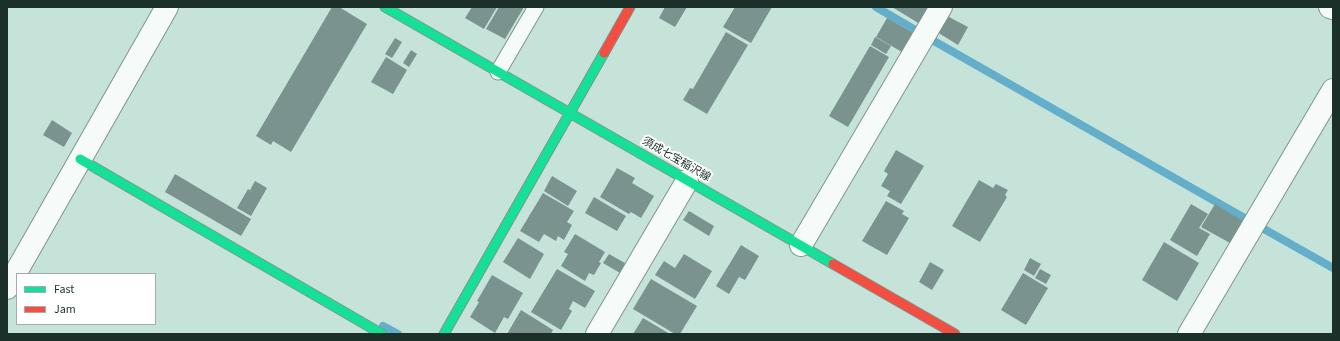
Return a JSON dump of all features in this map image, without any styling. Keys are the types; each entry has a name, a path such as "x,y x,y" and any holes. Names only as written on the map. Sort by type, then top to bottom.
{"street":[{"path":"7,288 167,7"},
{"name":"須成七宝稲沢線","path":"385,7 955,334"},
{"path":"444,334 630,7"},
{"path":"801,245 941,7"},
{"path":"1189,334 1333,90"},
{"path":"80,159 382,334"},
{"path":"596,334 687,181"}],"lane":[{"path":"498,72 536,7"}],"building":[{"path":"332,7 339,7 367,24 291,152 273,141 271,145 256,136"},
{"path":"472,7 497,7 484,29 465,18"},
{"path":"499,7 524,7 505,39 486,29"},
{"path":"665,7 687,7 675,27 659,18"},
{"path":"735,7 772,7 751,43 723,27"},
{"path":"892,7 925,7 928,10 920,24"},
{"path":"947,16 968,27 958,45 937,32"},
{"path":"887,18 913,33 902,52 876,37"},
{"path":"726,32 748,45 707,114 683,100 690,88 693,89"},
{"path":"875,37 891,46 886,54 871,45"},
{"path":"395,38 402,42 392,58 385,54"},
{"path":"870,46 889,57 848,127 829,116"},
{"path":"411,50 417,54 409,67 403,63"},
{"path":"386,57 407,70 393,94 371,82"},
{"path":"52,120 72,133 64,147 43,135"},
{"path":"896,150 924,166 901,204 887,196 890,191 881,186 888,174 884,171"},
{"path":"617,168 635,178 632,183 654,196 641,218 631,212 629,214 600,197"},
{"path":"175,174 251,219 241,236 165,192"},
{"path":"552,176 577,191 568,206 544,191"},
{"path":"979,180 993,188 996,184 1008,190 1005,195 1007,197 980,242 952,226"},
{"path":"255,181 267,188 251,216 237,208 248,189 256,194 250,190"},
{"path":"543,193 574,211 567,222 572,225 564,240 558,236 556,241 544,234 539,242 520,231"},
{"path":"594,197 626,216 617,231 585,213"},
{"path":"886,201 904,211 902,214 909,218 887,255 862,241"},
{"path":"1191,204 1208,214 1199,228 1210,234 1197,256 1170,240"},
{"path":"1215,204 1243,221 1230,243 1201,227"},
{"path":"689,211 714,226 709,236 683,220"},
{"path":"575,234 605,252 594,275 589,273 585,281 561,266 568,254 564,252"},
{"path":"518,238 544,254 530,279 503,262"},
{"path":"1164,242 1199,263 1177,301 1142,280"},
{"path":"741,245 759,256 745,280 739,277 729,294 716,286"},
{"path":"609,254 625,263 620,273 603,263"},
{"path":"684,254 712,271 695,299 655,275 664,261 675,268"},
{"path":"1030,258 1041,264 1034,276 1024,270"},
{"path":"930,262 944,270 932,290 919,282"},
{"path":"557,269 595,291 585,308 573,301 569,309 572,311 561,330 531,312"},
{"path":"1040,269 1051,275 1046,284 1035,278"},
{"path":"1023,273 1048,288 1026,325 1001,310"},
{"path":"492,275 523,293 508,319 504,317 495,333 470,317 479,302 477,301"},
{"path":"651,279 697,306 680,334 675,334 633,309"},
{"path":"521,310 553,330 551,334 507,334"},
{"path":"643,318 670,334 633,334"}],"waterway":[{"path":"876,7 917,31"},
{"path":"934,41 1248,220"},
{"path":"1264,229 1333,268"},
{"path":"383,326 398,334"}],"traffic: fast":[{"path":"385,7 833,264"},
{"path":"444,334 604,53"},
{"path":"80,159 382,334"}],"traffic: jam":[{"path":"604,53 630,7"},
{"path":"833,264 955,334"}]}
